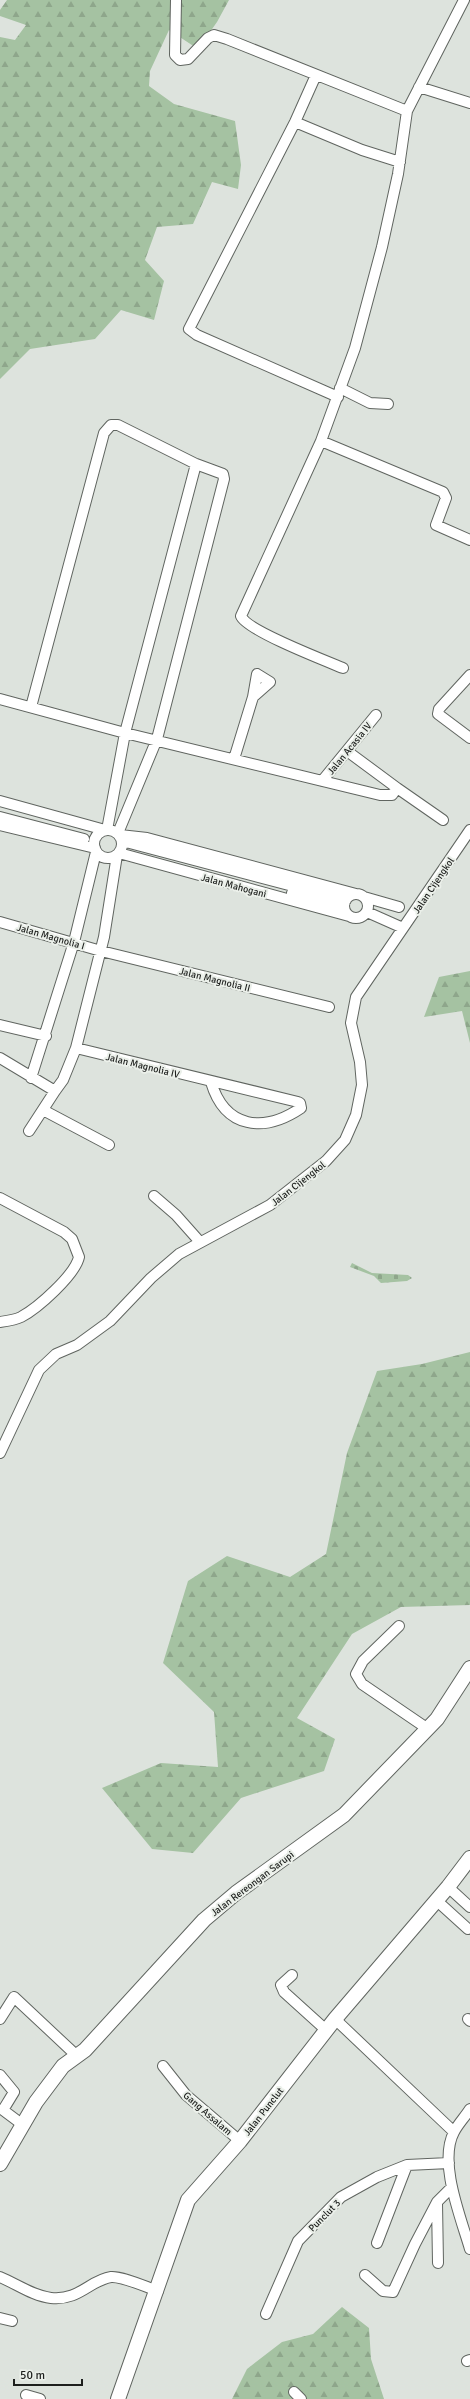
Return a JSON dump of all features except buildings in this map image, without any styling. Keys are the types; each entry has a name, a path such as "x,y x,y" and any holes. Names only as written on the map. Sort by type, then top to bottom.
{"street":[{"path":"176,0 175,56 180,60 188,59 208,38 214,35 407,111"},
{"path":"343,668 305,653 252,627 241,616 321,441 339,393 355,348 380,254 400,162 407,111 464,0"},
{"path":"316,75 295,122 189,329 197,335 339,393 370,403 388,404"},
{"path":"419,86 470,103"},
{"path":"295,122 362,150 400,162"},
{"path":"29,1131 54,1091 63,1080 76,1048 101,951 119,844 157,739 224,478 221,474 196,464 118,425 108,428 104,433 31,707"},
{"path":"321,441 443,492 446,498 436,525 470,540"},
{"path":"31,1078 46,1036 74,942 125,733 196,464"},
{"path":"470,675 439,709 438,714 470,738"},
{"path":"234,759 253,697"},
{"path":"0,699 125,733 157,739 380,795 392,795 397,788"},
{"name":"Jalan Acasia IV","path":"322,781 376,715"},
{"path":"347,751 443,820"},
{"path":"0,801 99,839 106,858 119,844 147,838 399,907"},
{"path":"0,808 99,839"},
{"path":"0,817 119,844 347,908 359,918 367,912 368,905 360,896"},
{"path":"0,825 99,839"},
{"name":"Jalan Cijengkol","path":"0,1453 39,1370 56,1354 77,1345 110,1321 151,1278 179,1254 270,1205 326,1161 345,1140 356,1115 362,1085 360,1062 351,1022 356,997 470,830"},
{"name":"Jalan Mahogani","path":"119,844 347,908"},
{"path":"347,908 360,896"},
{"path":"367,912 404,928"},
{"name":"Jalan Magnolia I","path":"0,922 101,951"},
{"name":"Jalan Magnolia II","path":"101,951 329,1007"},
{"path":"0,1025 46,1036"},
{"name":"Jalan Magnolia IV","path":"76,1048 298,1102 300,1103 301,1108 275,1122 266,1124 249,1123 234,1115 221,1104 211,1082"},
{"path":"0,1058 54,1091"},
{"path":"43,1110 109,1145"},
{"path":"154,1196 176,1215 200,1242"},
{"path":"0,1198 64,1232 72,1239 79,1257 74,1267 55,1290 33,1309 13,1320 0,1322"},
{"path":"399,1626 363,1661 356,1674 362,1684 428,1729"},
{"name":"Jalan Rereongan Sarupi","path":"0,2164 36,2102 63,2066 85,2050 204,1920 236,1893 344,1815 437,1719 470,1668"},
{"name":"Jalan Punclut","path":"118,2399 158,2291 188,2200 240,2141 326,2030 448,1887 470,1858"},
{"path":"448,1887 470,1907"},
{"path":"436,1900 468,1930"},
{"path":"292,1975 281,1985 284,1992 326,2030"},
{"path":"0,2019 14,1997 77,2056"},
{"path":"335,2019 454,2132"},
{"name":"Gang Assalam","path":"163,2066 186,2095 240,2141"},
{"path":"0,2074 14,2092 3,2110 23,2125"},
{"path":"468,2114 454,2132 449,2148 449,2163 452,2187 470,2249"},
{"name":"Punclut 3","path":"266,2314 298,2242 321,2215 341,2197 377,2177 407,2165 449,2163"},
{"path":"377,2242 407,2165"},
{"path":"365,2275 383,2291 393,2292 415,2244 437,2202 452,2187"},
{"path":"437,2202 438,2263"},
{"path":"0,2277 34,2294 51,2298 70,2297 110,2277 118,2278 158,2291"},
{"path":"0,2318 12,2321"},
{"path":"26,2395 40,2399"}],"green space":[{"path":"7,0 229,0 217,22 198,49 169,30 150,71 149,86 174,104 235,121 241,165 238,189 212,182 193,224 157,227 145,260 164,281 154,320 121,310 95,339 30,349 0,379 0,37 15,40 26,25 0,16 0,10"},
{"path":"470,971 470,1043 462,1011 424,1017 439,977"},
{"path":"352,1263 372,1273 408,1275 412,1278 407,1281 381,1283 374,1276 350,1267"},
{"path":"470,1352 470,1605 401,1607 352,1634 297,1718 335,1739 324,1771 241,1798 193,1853 152,1849 102,1788 161,1763 218,1767 214,1712 163,1663 188,1581 227,1556 290,1577 326,1554 347,1453 377,1371 422,1364"},
{"path":"342,2307 369,2328 371,2359 384,2399 232,2399 247,2369 282,2342 313,2334"}]}
